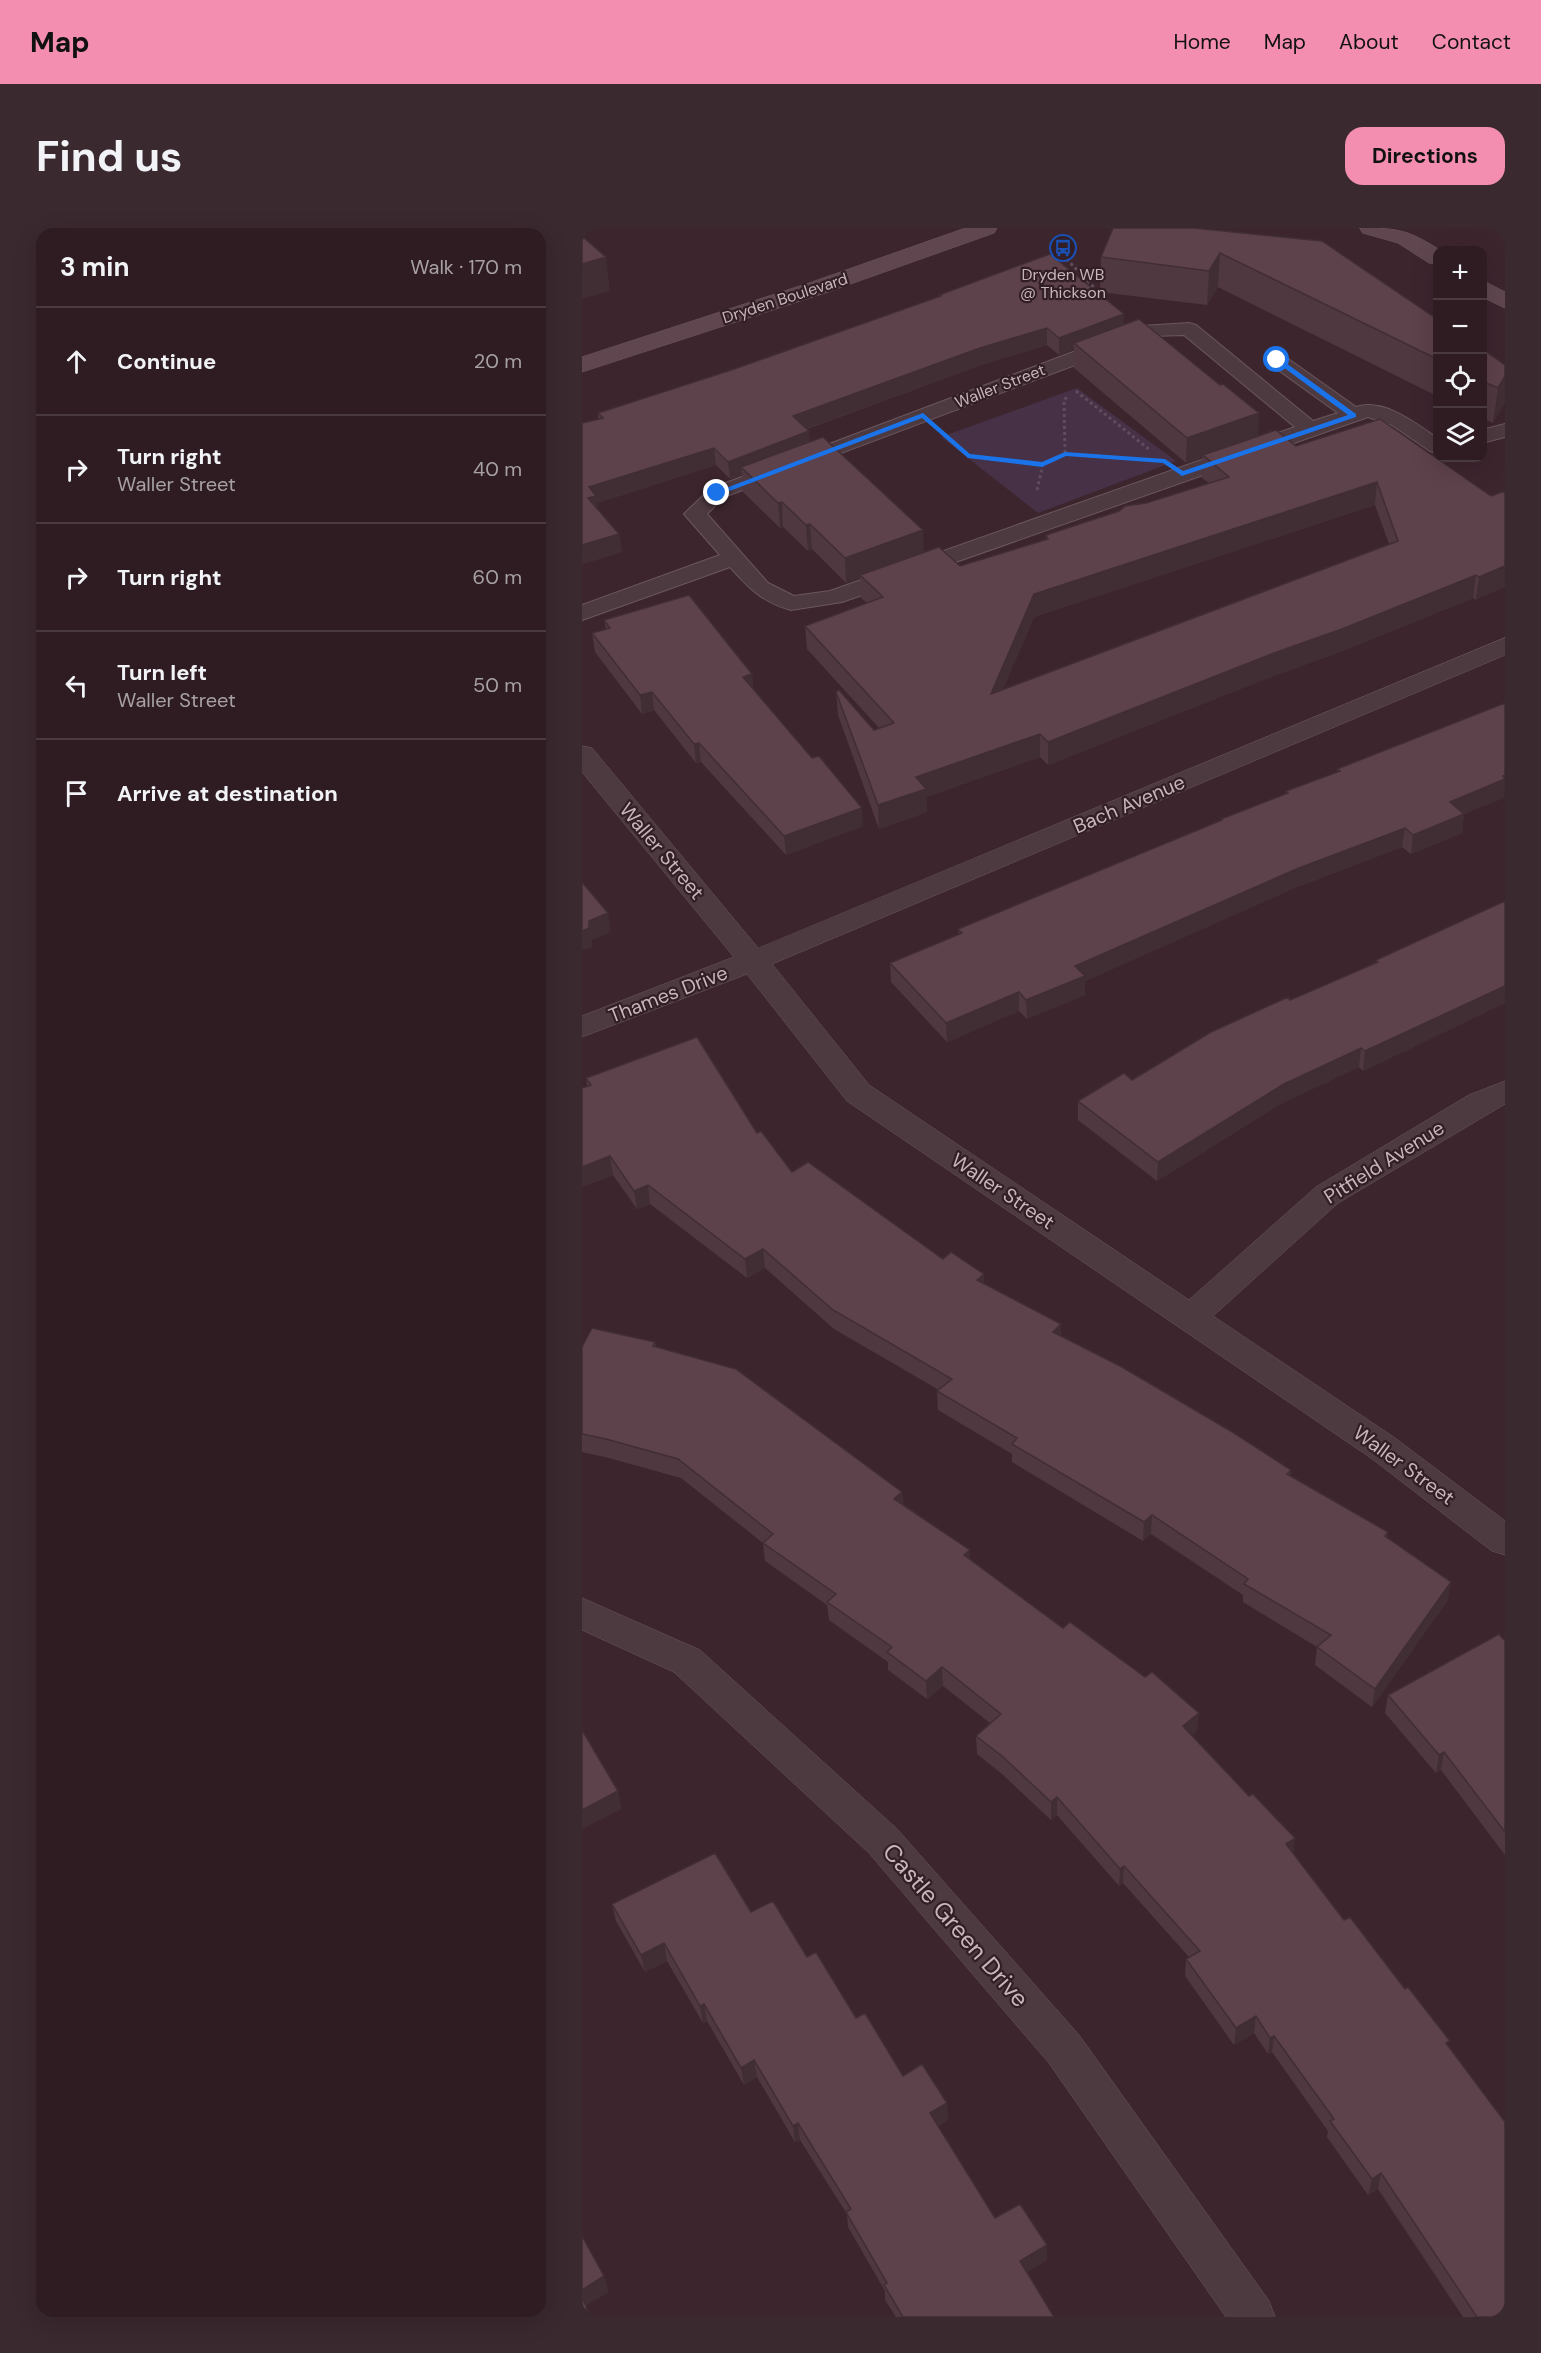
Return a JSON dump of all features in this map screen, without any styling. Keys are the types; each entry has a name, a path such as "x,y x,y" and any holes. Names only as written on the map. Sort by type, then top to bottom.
{"street":[{"name":"Dryden Boulevard","path":"582,364 820,286 986,228"},
{"path":"1371,228 1407,233 1433,255"},
{"path":"1487,290 1505,302"},
{"name":"Bach Avenue","path":"753,961 1505,646"},
{"name":"Waller Street","path":"582,754 753,961 858,1093 1383,1448 1505,1541"},
{"name":"Thames Drive","path":"582,1027 753,961"},
{"name":"Pitfield Avenue","path":"1191,1317 1327,1195 1480,1103 1505,1092"},
{"name":"Castle Green Drive","path":"582,1613 687,1661 883,1841 1064,2049 1253,2317"}],"lane":[{"name":"Waller Street","path":"1310,429 1189,329 1149,330 717,493 694,514 760,588 791,603 834,597 1368,410 1399,421 1433,444"},
{"path":"1277,360 1353,415"},
{"path":"1487,435 1505,430"},
{"path":"582,613 734,558"}],"path":[{"path":"1054,246 1137,335"},
{"path":"1065,454 1064,400 1074,389 1182,474"},
{"path":"923,415 968,456 1042,464 1065,454 1165,461"}],"shaded area":[{"path":"1077,388 1176,461 1038,513 941,437"}],"building":[{"path":"1113,228 1194,228 1322,241 1433,316 1433,357 1220,253 1209,271 1101,257"},
{"path":"582,236 606,257 582,264"},
{"path":"1050,254 1124,314 1059,338 1047,328 980,348 793,416 809,431 728,462 714,448 589,487 596,496 588,498 619,534 582,545 582,423 603,418 598,413 734,369 941,296 939,295"},
{"path":"1139,319 1220,385 1223,384 1259,413 1187,438 1074,343"},
{"path":"1487,352 1505,365 1505,376 1498,388 1487,383"},
{"path":"1380,419 1433,456 1433,462 1442,462 1491,496 1505,491 1505,566 1479,577 1476,575 1048,742 1040,734 916,777 926,789 878,805 836,692 839,690 874,730 894,723 805,626 883,597 860,575 939,547 960,566 1048,539 1046,535 1119,511 1125,506 1146,503 1229,477 1203,455 1276,430 1296,446","holes":["1377,482 1398,541 991,694 1034,594"]},
{"path":"823,437 923,530 845,558 810,524 806,525 782,502 778,503 741,467"},
{"path":"689,595 752,674 743,677 812,758 819,756 862,808 784,836 699,743 694,744 652,692 640,695 592,633 610,628 604,620"},
{"path":"1505,703 1505,775 1503,776 1505,779 1450,802 1464,814 1413,835 1405,828 1299,868 1075,966 1085,976 1026,1000 1019,992 946,1023 890,963 962,933 958,929 1288,793 1286,791 1340,771 1337,769"},
{"path":"582,882 608,913 589,921 589,928 582,931"},
{"path":"1505,901 1505,986 1365,1051 1361,1048 1284,1084 1158,1162 1078,1101 1124,1073 1132,1080 1211,1032 1288,997 1290,1000 1378,962 1376,960"},
{"path":"697,1037 757,1133 761,1131 792,1172 808,1162 943,1259 951,1252 984,1274 977,1280 1061,1324 1053,1332 1122,1367 1234,1433 1291,1470 1287,1474 1388,1532 1385,1536 1451,1582 1375,1689 1317,1647 1331,1635 1244,1584 1248,1579 1152,1515 1144,1522 1012,1444 1017,1438 937,1391 952,1379 833,1310 763,1249 745,1259 648,1185 634,1191 610,1156 582,1167 582,1088 591,1085 586,1078"},
{"path":"592,1328 655,1342 653,1346 736,1369 902,1492 894,1499 970,1550 964,1555 1063,1628 1070,1622 1145,1677 1152,1672 1199,1713 1183,1726 1249,1796 1253,1794 1295,1838 1286,1844 1344,1920 1350,1917 1405,1989 1408,1987 1450,2041 1446,2043 1505,2122 1505,2317 1477,2317 1381,2173 1372,2179 1330,2121 1334,2119 1274,2036 1270,2038 1256,2016 1236,2028 1186,1959 1200,1951 1124,1866 1120,1869 1057,1797 1051,1802 1002,1756 976,1736 1001,1714 942,1667 926,1681 887,1652 892,1647 827,1602 836,1594 763,1543 773,1534 678,1459 582,1434 582,1347"},
{"path":"1499,1634 1505,1641 1505,1832 1444,1752 1439,1755 1388,1695"},
{"path":"582,1730 618,1791 582,1810"},
{"path":"715,1853 751,1912 773,1901 807,1957 816,1952 856,2018 865,2013 903,2076 922,2064 947,2103 930,2113 995,2218 1020,2204 1047,2245 1020,2261 1054,2317 903,2317 884,2285 887,2283 846,2212 851,2209 798,2123 793,2126 754,2060 741,2068 704,2004 700,2006 664,1943 641,1955 612,1904"},
{"path":"582,2236 604,2276 582,2290"},
{"path":"582,2298 587,2308 584,2310 588,2317 582,2317"}],"place":[{"name":"Dryden WB @ Thickson","path":"1063,248"}],"route":[{"path":"717,493 923,415 968,456 1042,464 1065,454 1165,461 1182,474 1353,415 1277,360"}]}
